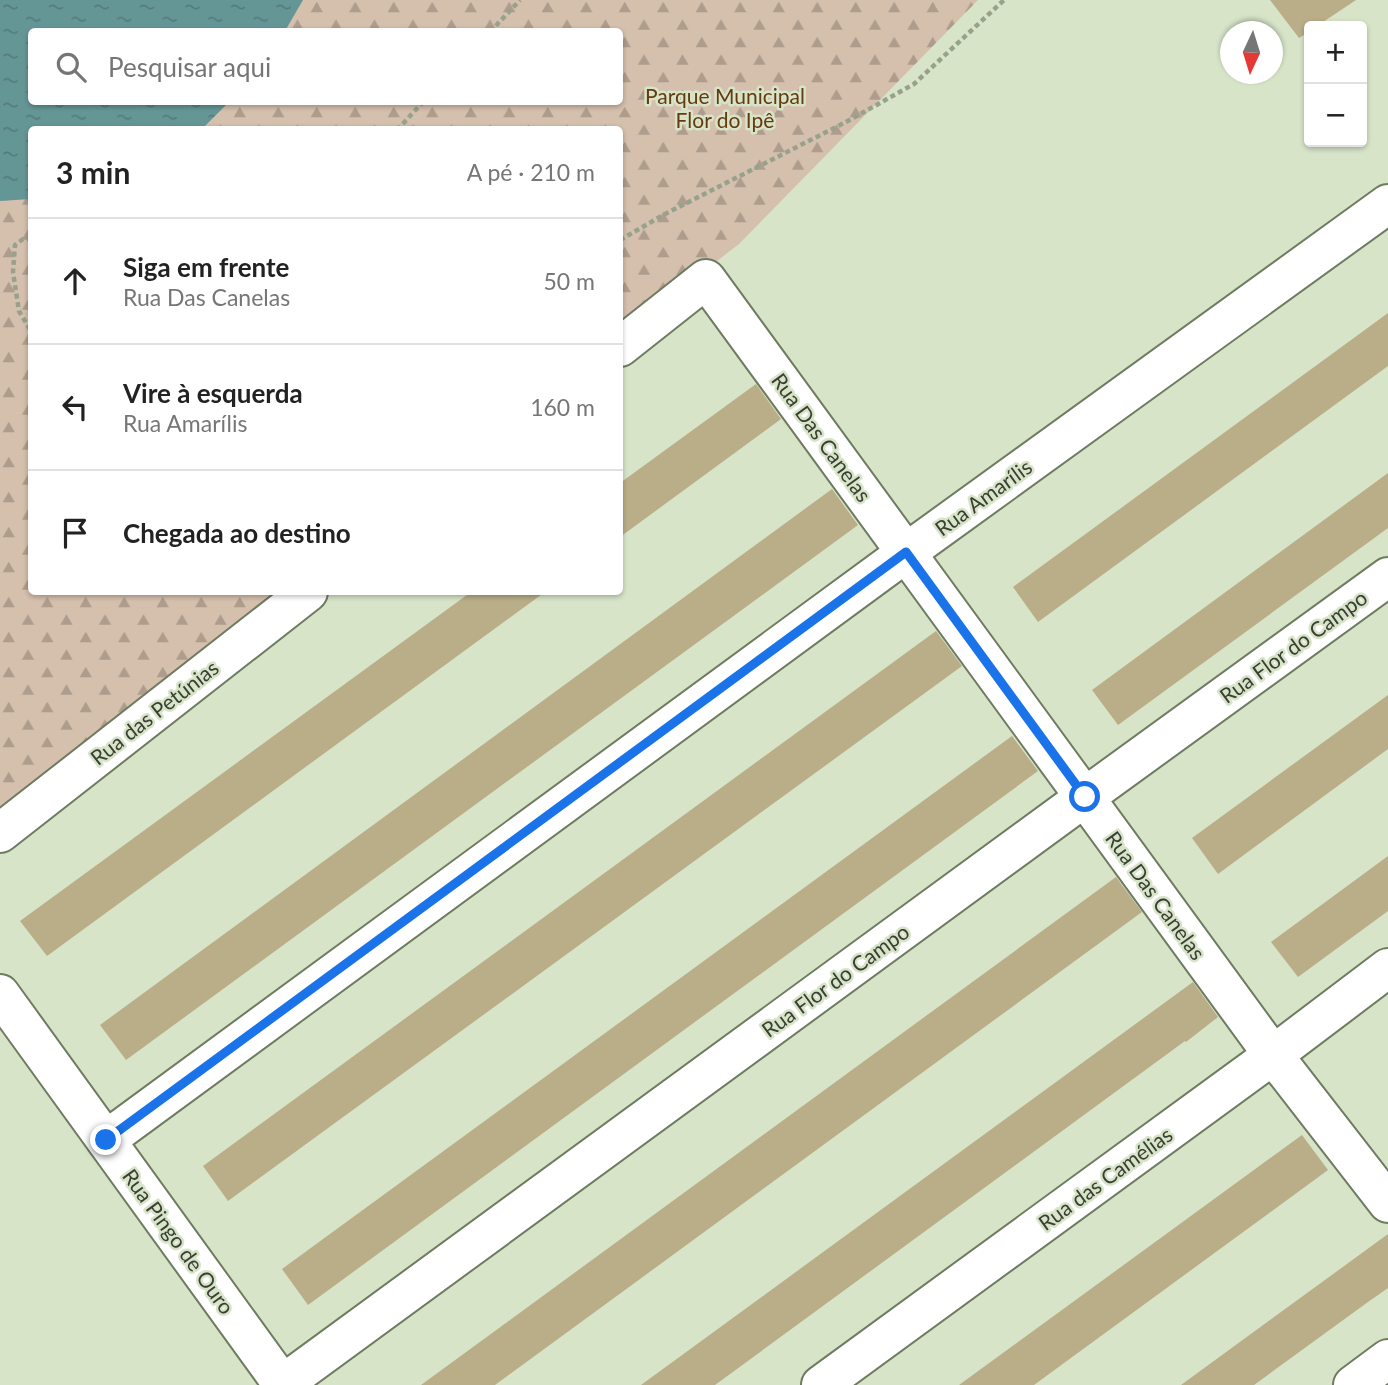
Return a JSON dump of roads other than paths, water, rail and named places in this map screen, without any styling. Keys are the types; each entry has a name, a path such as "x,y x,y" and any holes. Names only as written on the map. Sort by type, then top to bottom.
{"street":[{"name":"Rua Amarílis","path":"106,1140 906,552 1388,204"},
{"name":"Rua Das Canelas","path":"623,345 706,279 1273,1055 1388,1203"},
{"name":"Rua Flor do Campo","path":"283,1385 1388,577"},
{"name":"Rua das Petúnias","path":"0,833 304,595"},
{"name":"Rua das Camélias","path":"821,1385 1388,968"},
{"name":"Rua Pingo de Ouro","path":"0,995 283,1385"},
{"path":"1353,1385 1388,1359"}],"water":[{"path":"0,0 303,0 287,28 28,28 28,105 226,105 205,126 28,126 28,199 0,201"}],"park label":[{"name":"Parque Municipal Flor do Ipê","path":"725,107"}]}
